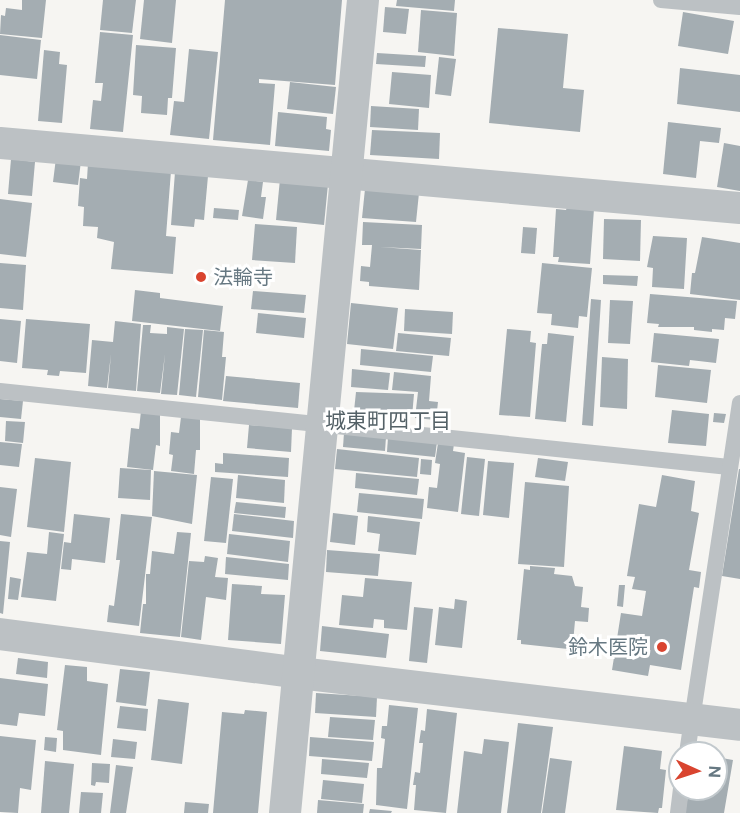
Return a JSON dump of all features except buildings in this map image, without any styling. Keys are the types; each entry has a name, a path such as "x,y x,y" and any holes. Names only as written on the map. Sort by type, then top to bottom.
{"street":[{"path":"285,813 363,0"},
{"path":"0,143 740,208"},
{"path":"0,634 299,673 740,725"}],"lane":[{"path":"661,0 740,7"},
{"path":"0,391 729,467"},
{"path":"689,741 740,403"}],"place":[{"name":"法輪寺","path":"201,277"},
{"name":"鈴木医院","path":"662,647"}],"district":[{"name":"城東町四丁目","path":"388,421"}]}
